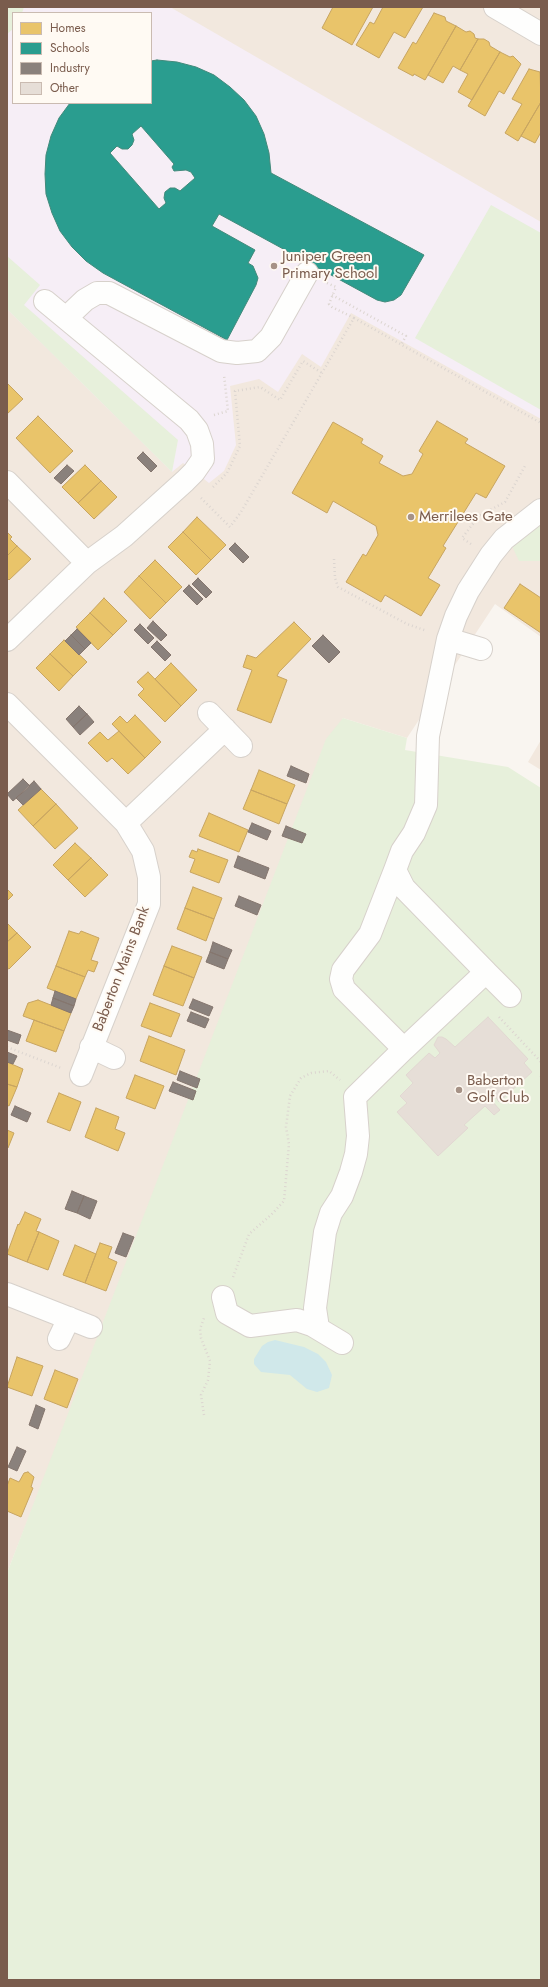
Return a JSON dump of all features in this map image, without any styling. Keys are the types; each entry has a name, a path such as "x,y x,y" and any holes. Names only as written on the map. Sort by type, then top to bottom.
{"street":[{"path":"495,7 541,34"},
{"path":"66,318 85,300 97,292 109,293 221,351 237,353 258,351 271,337 307,273"},
{"path":"7,640 87,563 124,536 194,472 203,458 202,444 197,430 189,420 45,301"},
{"path":"7,482 87,563"},
{"path":"404,1049 344,989 341,979 343,970 370,934 395,870 426,805 428,736 448,639 456,616 468,591 491,554 504,540 541,510"},
{"path":"448,639 481,649"},
{"name":"Baberton Mains Bank","path":"7,704 126,823 143,851 149,877 149,904 91,1047 81,1076"},
{"path":"209,713 241,746"},
{"path":"126,823 225,729"},
{"path":"395,870 404,888 510,996"},
{"path":"310,1319 325,1232 331,1213 342,1196 352,1172 356,1154 358,1136 355,1097 486,972"},
{"name":"Baberton Mains Bank","path":"91,1047 114,1058"},
{"path":"7,1294 91,1327"},
{"path":"223,1297 226,1312 250,1326 310,1319 342,1342"},
{"path":"60,1339 69,1318"}],"path":[{"path":"332,295 406,336 401,345"},
{"path":"332,307 541,423"},
{"path":"204,492 198,495 230,527 241,512 354,318"},
{"path":"211,416 228,411 221,351"},
{"path":"211,490 227,473 240,446 234,391 260,387 280,400 303,361 322,373"},
{"path":"462,538 479,516 505,502 526,464"},
{"path":"334,559 335,578 338,588 407,624 448,639"},
{"path":"510,996 494,1012 541,1062"},
{"path":"7,1047 81,1076"},
{"path":"204,1416 202,1395 208,1380 210,1362 201,1338 200,1329 210,1307 223,1297 236,1271 249,1234 271,1215 284,1201 289,1144 286,1127 290,1096 301,1078 311,1073 329,1071 341,1080 355,1097"}],"shaded area":[{"path":"7,7 541,7 541,637 495,604 407,738 343,718 7,1573"},
{"name":"Juniper Green Primary School","path":"7,7 170,7 541,222 541,419 351,313 321,367 302,354 278,392 259,379 230,386 236,445 224,471 209,483 183,463 172,472 7,309"},
{"path":"541,740 541,770 528,762"}],"green space":[{"path":"7,7 24,7 22,12 12,12 12,30 7,34"},
{"path":"491,205 541,233 541,410 415,338"},
{"path":"7,256 40,285 24,305 178,440 172,472 7,309"},
{"path":"541,504 541,561 519,561 506,533"},
{"path":"343,718 407,738 405,750 508,767 541,788 541,1980 7,1980 7,1573 326,739"}],"water":[{"path":"275,1340 304,1347 318,1354 326,1362 332,1375 329,1388 317,1392 307,1389 290,1375 261,1372 254,1364 254,1359 262,1346"}],"building: Homes":[{"path":"333,7 373,7 352,45 322,28"},
{"path":"383,7 423,7 405,38 394,32 379,58 356,45 370,22 374,24"},
{"path":"434,13 445,17 446,21 456,26 425,80 414,74 413,76 398,68 413,42 416,44"},
{"path":"456,26 466,32 470,31 474,34 475,38 478,39 460,70 453,66 443,83 428,75"},
{"path":"478,39 484,39 489,42 490,46 500,52 472,100 458,92 468,74 460,70"},
{"path":"500,52 510,57 513,56 521,64 504,94 499,91 485,116 468,106"},
{"path":"529,69 540,72 541,102 518,141 505,133 522,104 512,99"},
{"path":"541,102 541,132 535,143 521,136"},
{"path":"7,383 23,399 7,414"},
{"path":"38,416 73,451 50,473 16,438"},
{"name":"Merrilees Gate","path":"437,421 468,439 465,443 505,466 486,498 476,493 443,546 446,548 428,578 440,585 421,616 385,595 381,602 346,582 363,554 366,556 378,535 376,526 333,501 327,513 292,493 333,422 363,439 361,443 383,456 379,463 403,476 412,474 423,454 419,451"},
{"path":"85,465 101,481 78,503 62,487"},
{"path":"101,481 117,497 94,519 78,503"},
{"path":"197,517 226,545 211,560 183,532"},
{"path":"7,532 12,537 10,539 17,546 7,556"},
{"path":"183,532 211,560 196,575 168,547"},
{"path":"17,546 31,559 9,580 7,578 7,556"},
{"path":"155,560 182,587 166,603 139,576"},
{"path":"139,576 166,603 150,619 124,592"},
{"path":"520,584 541,598 541,633 504,608"},
{"path":"104,598 127,621 113,635 90,613"},
{"path":"90,613 113,635 98,650 76,627"},
{"path":"294,622 311,639 279,672 277,676 287,680 271,723 237,710 252,670 243,667 247,655 256,658"},
{"path":"64,640 87,662 73,676 50,654"},
{"path":"50,654 73,676 59,691 36,668"},
{"path":"171,663 197,690 181,706 155,679"},
{"path":"148,672 181,706 165,722 138,695 144,689 137,682"},
{"path":"135,715 161,742 145,758 112,724 120,716 127,723"},
{"path":"119,731 145,758 128,774 112,758 107,762 88,743 100,732 108,740"},
{"path":"259,770 295,785 287,804 251,790"},
{"path":"41,789 56,804 33,826 18,810"},
{"path":"251,790 287,804 279,824 243,809"},
{"path":"56,804 78,828 55,849 33,826"},
{"path":"209,813 248,830 239,852 199,836"},
{"path":"75,843 91,858 68,880 53,865"},
{"path":"198,849 228,860 219,883 190,872 195,859 189,857 192,850 197,852"},
{"path":"91,858 108,875 85,897 68,880"},
{"path":"193,887 222,898 214,919 185,908"},
{"path":"7,889 13,895 7,901"},
{"path":"185,908 214,919 206,941 177,929"},
{"path":"7,923 17,933 7,942"},
{"path":"69,931 79,934 81,931 99,938 91,960 98,962 94,972 88,970 85,977 56,966"},
{"path":"17,933 31,947 9,969 7,968 7,942"},
{"path":"172,946 202,957 194,978 164,966"},
{"path":"56,966 85,977 76,999 47,988"},
{"path":"164,966 194,978 183,1006 153,995"},
{"path":"38,1000 71,1013 64,1031 23,1016 28,1003"},
{"path":"150,1003 180,1014 171,1037 141,1026"},
{"path":"34,1020 64,1031 56,1052 26,1041"},
{"path":"149,1036 185,1050 176,1075 140,1061"},
{"path":"7,1062 23,1069 17,1087 7,1084"},
{"path":"135,1075 164,1086 155,1109 126,1098"},
{"path":"7,1084 17,1087 9,1106 7,1105"},
{"path":"59,1093 81,1102 70,1131 47,1122"},
{"path":"96,1108 119,1117 115,1129 125,1133 118,1151 85,1137"},
{"path":"7,1130 14,1133 8,1148 7,1148"},
{"path":"25,1212 41,1219 36,1231 39,1232 27,1262 7,1254 18,1224 19,1225"},
{"path":"39,1232 59,1241 48,1270 27,1262"},
{"path":"100,1243 112,1247 108,1258 117,1262 106,1291 85,1283"},
{"path":"75,1245 96,1254 85,1283 63,1275"},
{"path":"17,1357 43,1366 32,1396 7,1387"},
{"path":"55,1370 78,1379 67,1408 44,1399"},
{"path":"28,1472 34,1477 31,1487 33,1488 21,1517 7,1511 7,1486 10,1478 19,1482 24,1473"}],"building: Schools":[{"path":"152,61 177,62 196,67 214,75 230,87 244,100 256,116 264,134 269,153 271,173 424,255 401,295 394,300 385,302 377,300 219,214 212,226 255,250 248,263 253,266 258,278 256,285 227,340 103,273 86,261 72,247 60,231 46,194 46,155 51,136 59,118 69,104 152,104","holes":["141,126 174,164 172,167 174,171 186,170 191,172 195,178 180,191 175,188 170,188 165,192 164,198 166,203 159,209 110,153 117,146 122,149 128,149 134,140 132,134"]}],"building: Industry":[{"path":"143,452 157,466 151,472 137,458"},
{"path":"67,465 74,471 61,484 54,478"},
{"path":"235,543 249,557 243,563 229,549"},
{"path":"198,578 212,592 206,598 192,584"},
{"path":"189,585 203,599 197,605 183,591"},
{"path":"153,621 167,635 161,641 147,628"},
{"path":"140,624 154,638 148,644 134,630"},
{"path":"77,629 91,643 85,649 71,635"},
{"path":"71,635 85,649 79,655 65,641"},
{"path":"323,635 340,652 329,663 312,646"},
{"path":"157,641 171,655 165,661 151,647"},
{"path":"79,706 87,714 73,727 66,719"},
{"path":"87,714 94,722 80,735 73,727"},
{"path":"291,766 309,774 306,783 287,776"},
{"path":"23,779 30,786 13,801 7,794"},
{"path":"34,781 41,789 23,805 16,798"},
{"path":"252,823 271,831 267,840 248,832"},
{"path":"286,826 306,834 302,843 282,836"},
{"path":"238,856 269,868 265,879 234,867"},
{"path":"239,896 261,905 257,915 235,906"},
{"path":"213,942 232,950 228,959 210,952"},
{"path":"210,952 228,959 224,969 206,962"},
{"path":"55,991 76,999 74,1006 53,998"},
{"path":"53,998 74,1006 71,1013 51,1005"},
{"path":"193,999 213,1007 209,1016 189,1008"},
{"path":"191,1012 209,1019 205,1028 187,1021"},
{"path":"7,1030 21,1035 18,1044 7,1040"},
{"path":"7,1052 17,1056 13,1064 7,1062"},
{"path":"180,1071 200,1079 197,1088 177,1080"},
{"path":"173,1082 196,1091 193,1100 169,1091"},
{"path":"15,1106 31,1113 27,1122 11,1115"},
{"path":"72,1191 84,1196 77,1213 65,1209"},
{"path":"84,1196 97,1201 90,1219 77,1213"},
{"path":"123,1233 134,1237 126,1257 115,1253"},
{"path":"36,1405 45,1409 38,1429 29,1425"},
{"path":"17,1447 26,1451 17,1471 8,1467"}],"building: Other":[{"name":"Baberton Golf Club","path":"488,1017 528,1059 524,1063 532,1072 499,1102 495,1096 491,1100 500,1110 494,1115 485,1106 464,1125 468,1128 438,1156 397,1112 407,1103 400,1096 413,1083 406,1075 429,1053 435,1058 440,1053 434,1045 438,1037 446,1039 455,1047"}],"place":[{"name":"Juniper Green Primary School","path":"274,266"},
{"name":"Merrilees Gate","path":"411,517"},
{"name":"Baberton Golf Club","path":"459,1090"}]}
